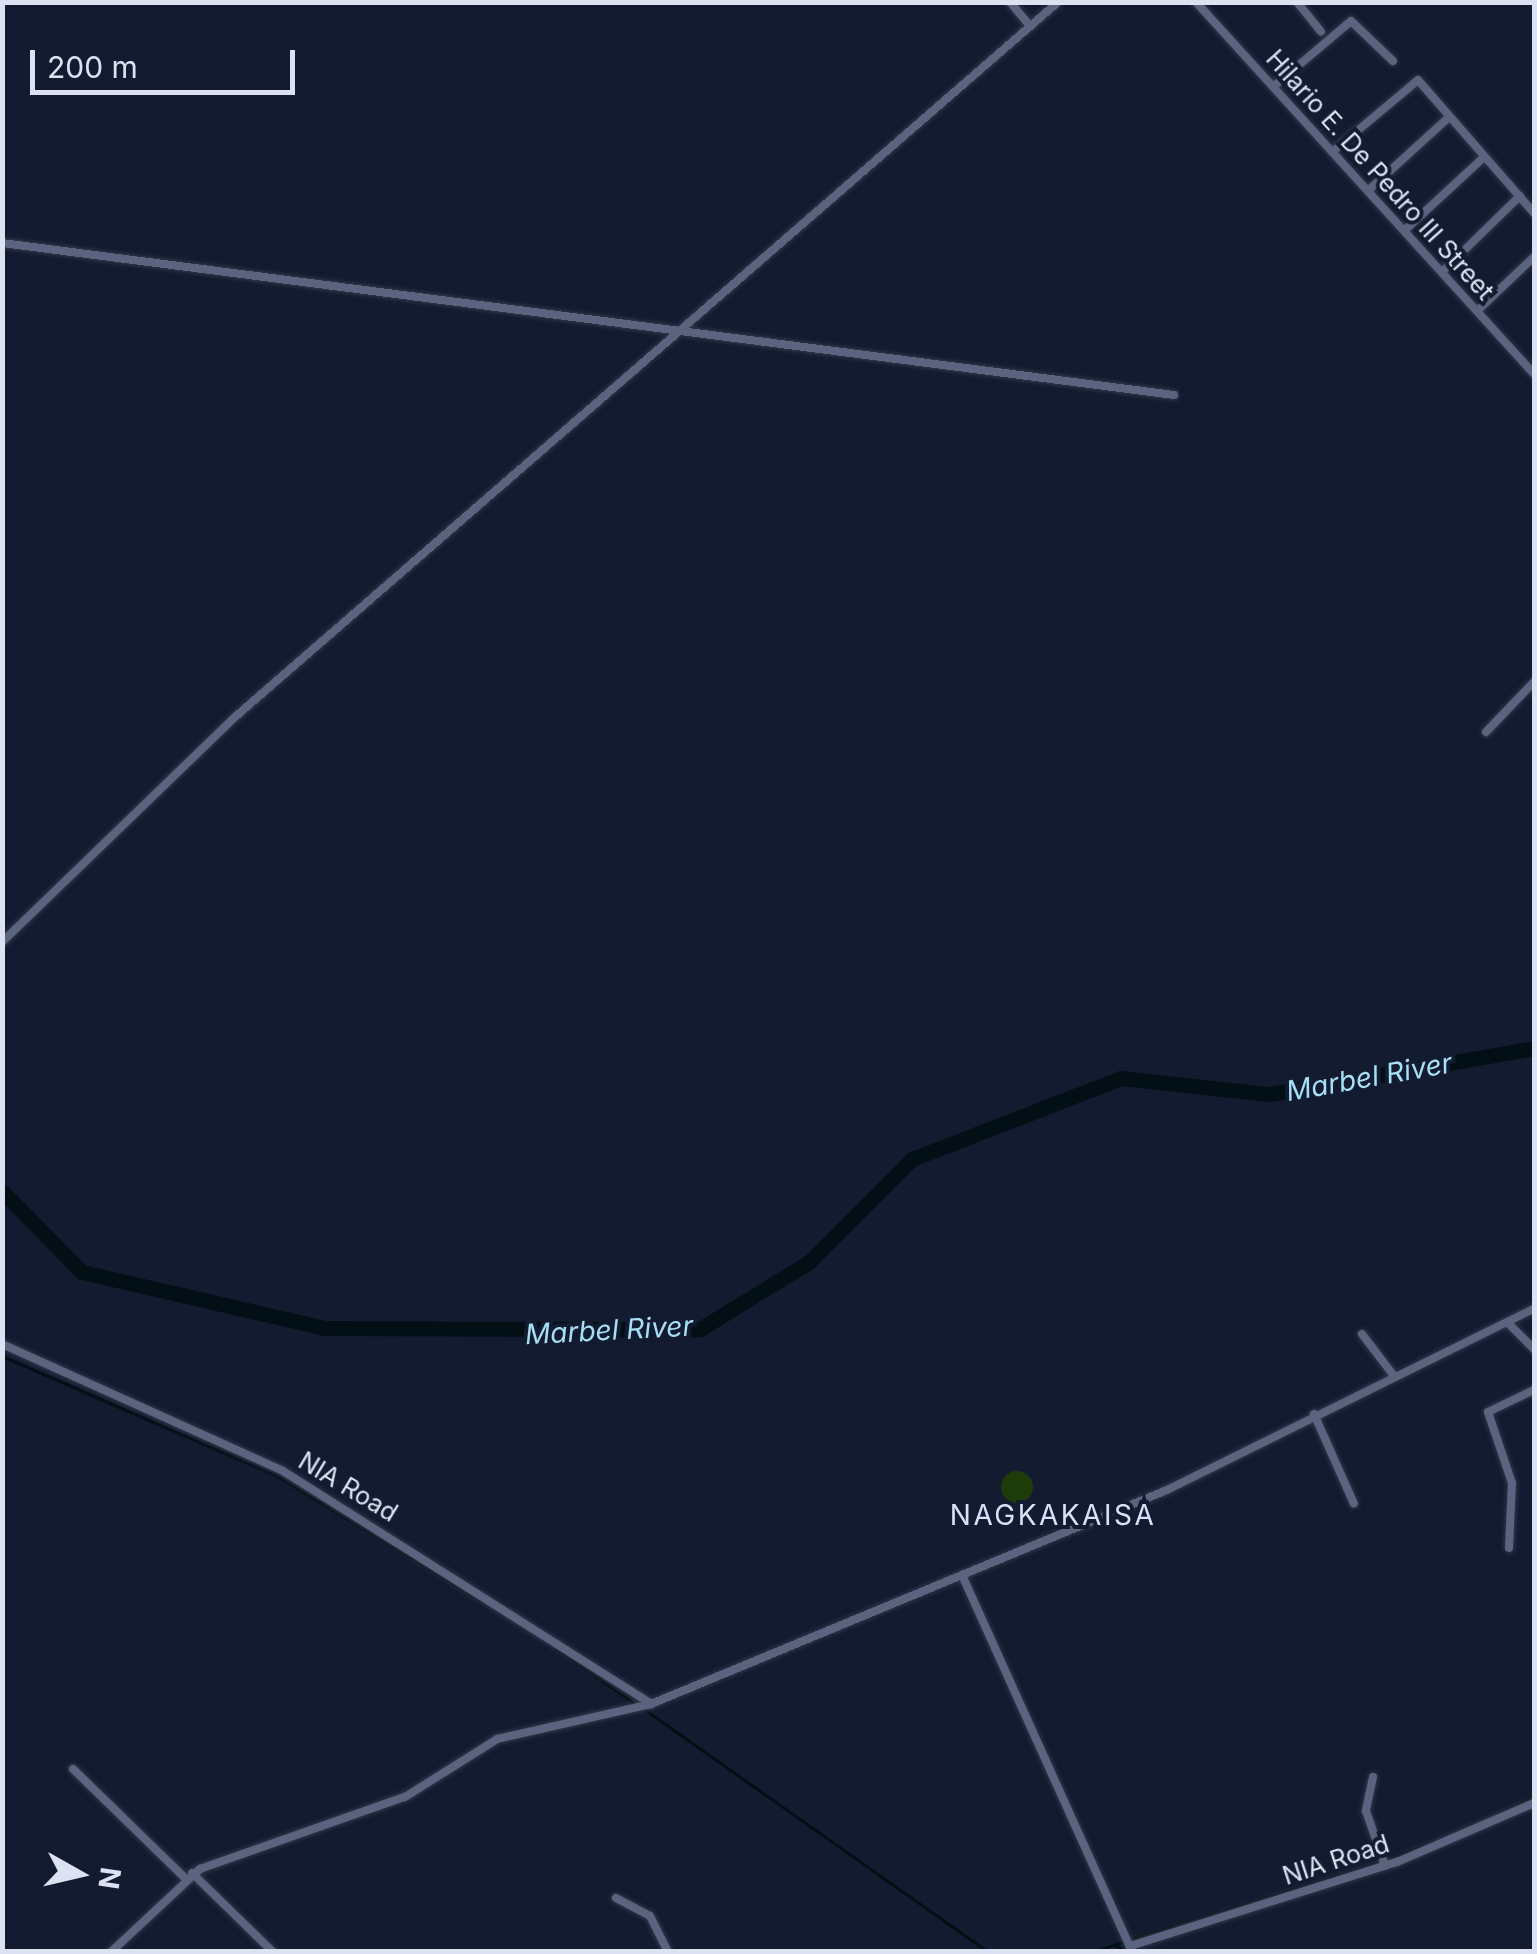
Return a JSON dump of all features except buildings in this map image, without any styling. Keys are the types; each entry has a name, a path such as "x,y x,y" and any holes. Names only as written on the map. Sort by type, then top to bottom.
{"street":[{"path":"1010,2 1030,26"},
{"path":"2,942 235,717 1058,2"},
{"name":"Hilario E. De Pedro III Street","path":"1196,2 1534,374"},
{"path":"1297,2 1321,32"},
{"path":"1273,88 1350,21 1393,61"},
{"path":"1332,152 1412,79 1534,212"},
{"path":"1369,190 1450,117"},
{"path":"1405,230 1484,157"},
{"path":"1442,272 1520,196"},
{"path":"2,242 1174,395"},
{"path":"1477,311 1534,257"},
{"path":"1486,732 1534,682"},
{"path":"111,1952 188,1876 404,1797 496,1739 651,1704 1166,1490 1534,1309"},
{"path":"1508,1323 1534,1349"},
{"path":"1362,1334 1394,1376"},
{"name":"NIA Road","path":"2,1344 283,1471 651,1704"},
{"path":"1509,1548 1512,1484 1488,1412 1534,1390"},
{"path":"1314,1414 1354,1504"},
{"path":"962,1575 1131,1949"},
{"path":"72,1769 274,1952"},
{"path":"1373,1778 1366,1811 1386,1866"},
{"name":"NIA Road","path":"1131,1949 1386,1866 1534,1803"},
{"path":"616,1898 650,1916 668,1952"},
{"path":"1145,1942 1150,1952"}],"green space":[{"path":"1017,1471 1028,1476 1033,1487 1028,1498 1017,1503 1006,1498 1001,1487 1006,1476"}],"waterway":[{"name":"Marbel River","path":"2,1191 82,1272 324,1328 700,1329 809,1262 912,1159 1121,1078 1269,1094 1534,1048"},
{"path":"2,1356 274,1474 481,1601"},
{"path":"555,1648 633,1702"},
{"path":"647,1711 989,1952"},
{"path":"1497,1815 1534,1796"},
{"path":"1389,1858 1434,1842"},
{"path":"1134,1938 1379,1862"},
{"path":"1094,1952 1122,1942"},
{"path":"1115,1945 1125,1951"}],"district":[{"name":"NAGKAKAISA","path":"1053,1515"}]}
